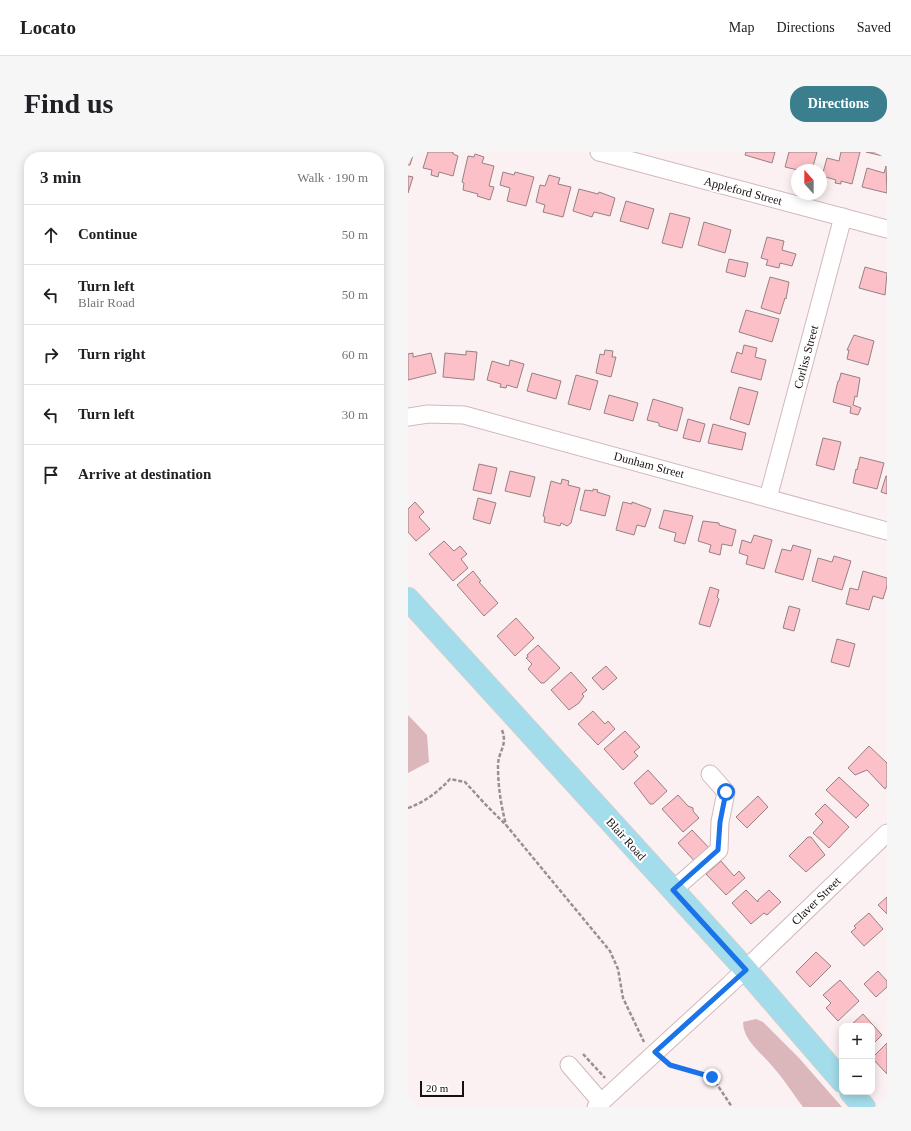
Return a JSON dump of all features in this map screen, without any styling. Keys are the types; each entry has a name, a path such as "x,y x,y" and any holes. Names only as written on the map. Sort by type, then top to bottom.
{"main road":[{"name":"Blair Road","path":"408,599 746,970 839,1078"},
{"path":"854,1095 864,1107"}],"street":[{"name":"Appleford Street","path":"599,152 887,228"},
{"name":"Corliss Street","path":"768,498 843,217"},
{"name":"Dunham Street","path":"408,417 428,414 464,415 887,531"},
{"path":"673,890 718,850 720,822 726,792 710,774"},
{"name":"Claver Street","path":"599,1104 746,970 887,833"},
{"path":"569,1066 599,1104"}],"path":[{"path":"500,724 505,739 498,764 499,798 506,825"},
{"path":"408,808 421,803 442,788 450,778 466,782 486,806 506,825 610,951 618,969 623,998 646,1044 670,1065 712,1077 732,1107"},
{"path":"583,1054 607,1080"}],"shaded area":[{"path":"408,715 427,735 429,762 408,773"},
{"path":"756,1019 763,1022 799,1058 842,1107 803,1107 781,1076 746,1035 743,1022"}],"building":[{"path":"408,152 414,152 410,165 408,165"},
{"path":"428,152 453,152 453,154 458,156 453,176 439,172 438,177 431,175 432,170 423,168"},
{"path":"746,152 775,152 772,163 745,155"},
{"path":"789,152 817,152 814,164 791,164 791,168 785,167"},
{"path":"841,152 860,152 852,184 841,181 841,184 835,183 836,180 827,177 827,164 825,164 827,158 839,161"},
{"path":"866,152 887,152 887,157"},
{"path":"475,154 484,157 482,163 494,166 489,186 494,187 490,200 477,196 478,194 463,190 464,183 462,182 468,156 474,157"},
{"path":"886,166 887,193 862,187 867,168 884,173"},
{"path":"503,172 514,175 515,172 534,177 526,206 507,201 510,188 500,185"},
{"path":"549,175 560,178 558,184 571,187 563,217 543,212 545,205 536,202 540,185 545,186"},
{"path":"408,176 413,177 408,193"},
{"path":"579,189 598,194 599,192 615,198 610,216 594,212 592,217 573,211"},
{"path":"626,201 654,209 648,229 620,221"},
{"path":"670,213 690,218 682,248 662,243"},
{"path":"704,222 731,230 725,253 698,245"},
{"path":"767,237 784,241 782,250 796,254 792,266 780,263 779,268 766,265 768,260 761,258"},
{"path":"729,259 748,263 745,277 726,272"},
{"path":"865,267 887,273 885,295 859,288"},
{"path":"770,277 789,282 786,299 785,298 780,314 761,308"},
{"path":"746,310 779,319 772,342 739,332"},
{"path":"854,335 874,341 868,365 847,359 849,350 847,350"},
{"path":"744,345 757,348 755,357 766,360 761,380 731,372 737,352 742,354"},
{"path":"605,350 613,351 612,357 616,357 611,377 596,373 600,354 604,355"},
{"path":"466,351 477,352 474,380 443,377 445,353 466,355"},
{"path":"413,353 413,357 431,353 436,373 408,380 408,354"},
{"path":"510,360 524,364 517,388 507,385 506,388 500,387 501,384 487,380 492,361 509,366"},
{"path":"532,373 561,381 556,399 527,391"},
{"path":"841,373 860,378 857,397 855,396 853,405 861,408 858,415 850,413 851,407 833,402"},
{"path":"576,375 598,381 590,410 568,404"},
{"path":"739,387 758,392 749,425 730,419"},
{"path":"609,395 638,403 633,421 604,413"},
{"path":"653,399 683,408 677,431 659,426 659,423 647,420"},
{"path":"688,419 705,424 700,442 683,438"},
{"path":"713,424 746,433 742,450 708,443"},
{"path":"823,438 841,442 834,470 816,465"},
{"path":"860,457 884,463 877,489 853,483"},
{"path":"479,464 497,468 491,494 473,490"},
{"path":"510,471 535,477 530,497 505,491"},
{"path":"887,476 887,494 881,492"},
{"path":"562,479 569,481 568,485 580,488 571,523 567,526 561,523 560,526 544,522 545,517 543,516 551,481 561,484"},
{"path":"593,489 598,490 597,492 610,496 605,516 580,510 585,490 593,491"},
{"path":"478,498 496,503 490,524 473,519"},
{"path":"415,502 424,512 419,517 430,529 416,541 408,532 408,509"},
{"path":"623,502 632,504 632,502 651,509 645,527 637,525 634,535 616,530"},
{"path":"664,510 693,516 685,544 674,541 676,533 659,528"},
{"path":"703,521 719,523 719,525 736,530 732,546 722,544 720,555 709,552 711,545 698,541"},
{"path":"754,535 772,540 764,569 746,564 748,556 739,553 742,540 751,543"},
{"path":"444,541 454,551 460,546 467,554 461,559 468,568 453,581 429,554"},
{"path":"793,545 811,550 803,580 775,572 782,549 791,551"},
{"path":"834,556 851,561 842,590 812,581 818,558 832,562"},
{"path":"473,571 481,581 479,582 498,603 484,616 457,585"},
{"path":"863,571 887,578 887,586 883,599 873,596 869,610 846,604 850,588 858,590"},
{"path":"710,587 719,590 717,597 719,599 710,627 699,624"},
{"path":"789,606 800,609 794,631 783,628"},
{"path":"516,618 534,638 515,656 497,636"},
{"path":"837,639 855,644 849,667 831,662"},
{"path":"538,645 560,668 544,683 541,683 528,669 532,664 526,658 528,657 527,655"},
{"path":"606,666 617,678 603,690 592,678"},
{"path":"571,672 587,690 582,694 584,696 579,703 569,710 551,690"},
{"path":"593,711 605,724 608,721 615,729 598,745 578,724"},
{"path":"625,731 640,747 634,752 638,756 623,770 604,749"},
{"path":"869,746 887,763 887,786 885,789 867,770 855,775 848,768"},
{"path":"648,770 667,791 653,804 650,804 634,783"},
{"path":"839,777 869,805 856,818 826,790"},
{"path":"678,795 688,806 693,808 693,811 699,818 683,832 662,809"},
{"path":"758,796 768,807 747,828 736,817"},
{"path":"825,804 849,827 829,848 813,833 823,822 815,814"},
{"path":"692,830 712,851 697,864 678,843"},
{"path":"808,837 811,837 825,855 806,872 789,856"},
{"path":"721,861 734,876 739,871 745,878 726,895 706,874"},
{"path":"746,890 758,902 758,900 769,890 781,902 767,915 764,913 751,924 732,903"},
{"path":"887,897 887,914 878,905"},
{"path":"869,913 883,929 864,946 851,932 856,928 854,926"},
{"path":"816,952 831,966 810,987 796,972"},
{"path":"878,971 887,981 887,987 876,997 864,984"},
{"path":"840,980 859,1001 838,1021 826,1008 831,1003 823,995"},
{"path":"863,1014 871,1023 853,1023"},
{"path":"875,1027 882,1035 875,1042"},
{"path":"887,1043 887,1074 875,1061 875,1055"}],"route":[{"path":"712,1077 670,1065 655,1052 746,970 673,890 718,850 720,822 726,792"}]}
